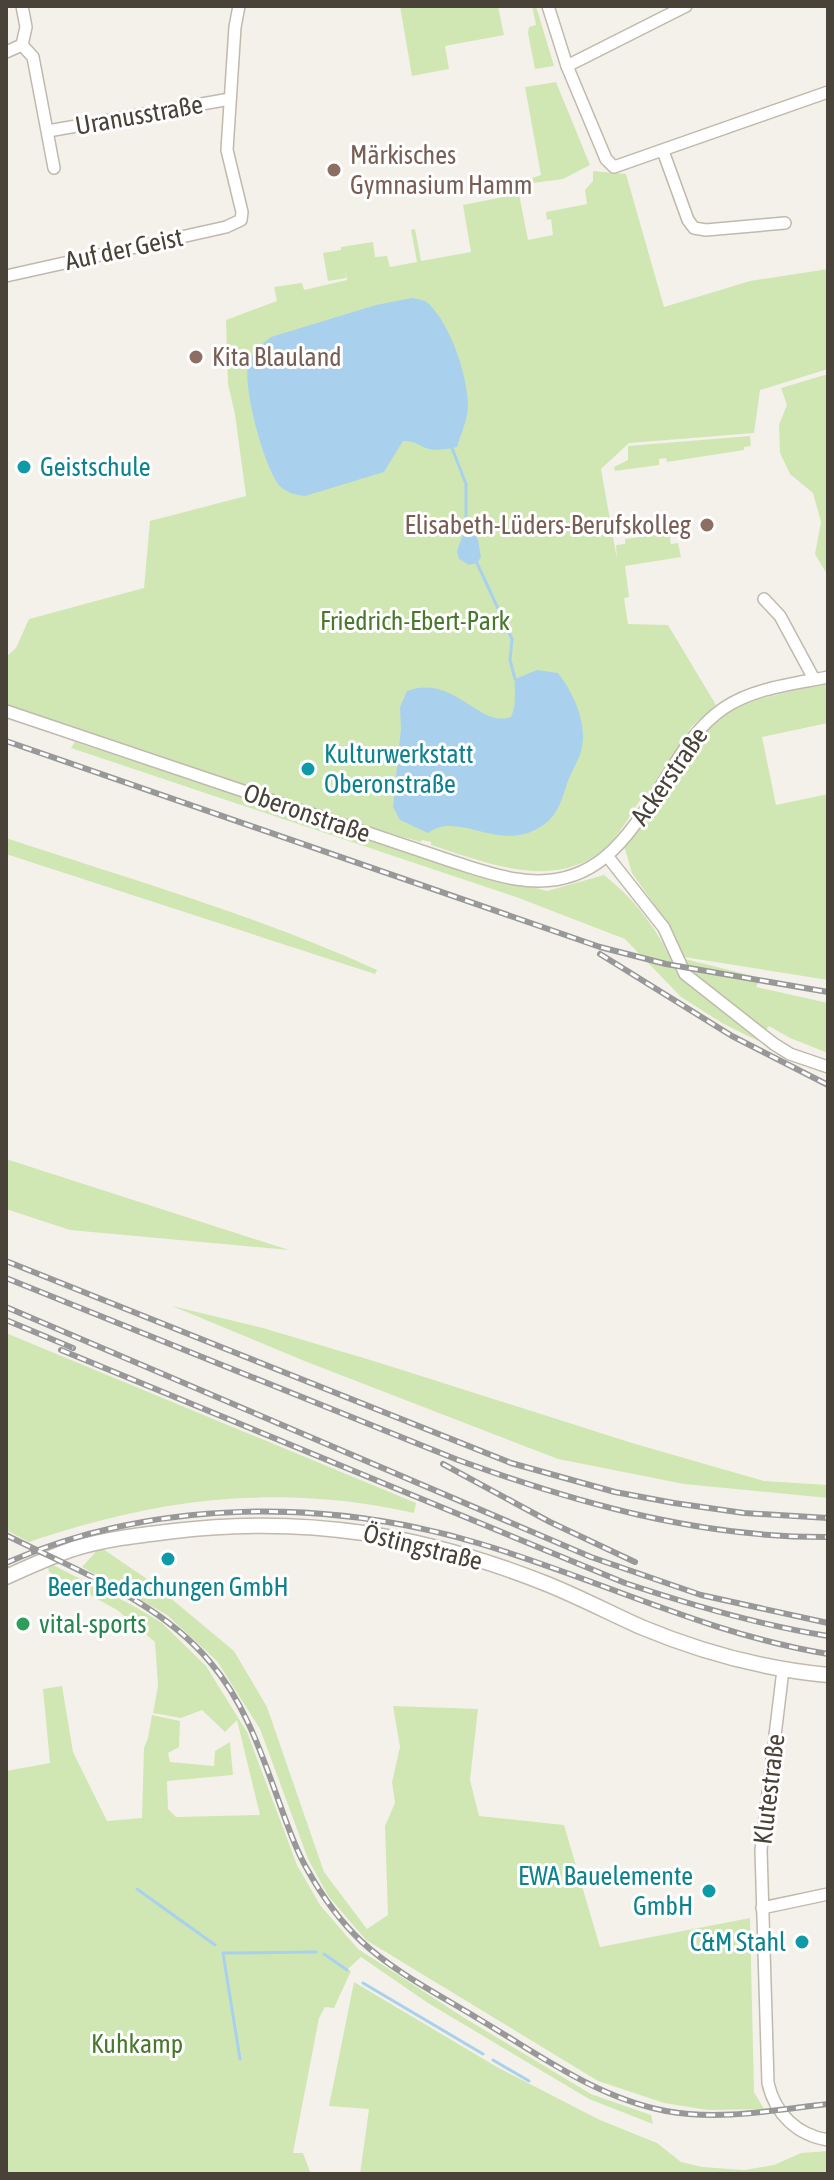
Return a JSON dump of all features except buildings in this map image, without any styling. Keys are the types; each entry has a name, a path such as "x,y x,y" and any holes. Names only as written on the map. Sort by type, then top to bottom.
{"street":[{"path":"22,6 26,27 22,45"},
{"path":"230,99 239,7 254,6"},
{"path":"548,6 567,66 611,165 617,167 828,92"},
{"path":"567,66 680,7"},
{"path":"6,52 22,45"},
{"path":"22,45 33,57 54,168"},
{"name":"Uranusstraße","path":"48,131 230,99"},
{"name":"Auf der Geist","path":"6,276 226,227 241,220 242,212 227,150 230,99"},
{"path":"663,151 688,220 694,228 706,230 785,223"},
{"path":"764,599 780,616 814,679"},
{"name":"Ackerstraße","path":"608,857 636,824 690,740 712,717 750,695 828,677"},
{"name":"Oberonstraße","path":"6,711 383,839 506,877 534,881 565,877 594,867 608,857"},
{"path":"608,857 664,928 685,974 774,1044 790,1054 828,1067"},
{"name":"Östingstraße","path":"6,1577 74,1549 139,1535 246,1525 356,1530 430,1546 500,1566 593,1603 657,1633 738,1660 783,1670 828,1675"},
{"name":"Klutestraße","path":"783,1670 761,1850 768,2083 779,2110 794,2127 828,2140"},
{"path":"762,1908 828,1894"}],"green space":[{"path":"400,6 498,6 504,35 445,46 449,69 412,76"},
{"path":"532,6 536,6 554,66 535,69 528,33 529,27 536,25"},
{"path":"556,82 590,165 563,179 533,183 532,178 541,175 525,87"},
{"name":"Friedrich-Ebert-Park","path":"593,171 626,174 664,307 750,281 828,269 828,369 760,390 754,433 629,443 601,469 617,559 616,545 625,544 625,539 669,533 671,544 678,543 681,557 625,566 629,597 624,598 628,624 668,625 716,705 692,726 609,844 590,859 568,868 546,871 499,866 431,845 431,842 421,842 221,787 6,705 6,657 16,648 29,619 144,588 150,521 246,496 228,384 226,320 277,301 274,287 302,283 304,290 347,280 345,268 346,278 328,281 323,253 341,250 341,247 373,242 375,257 387,256 390,267 417,262 411,230 415,229 421,261 471,252 463,205 519,194 528,240 553,235 551,219 547,220 546,212 587,204 585,190 593,181"},
{"path":"828,374 828,576 815,554 821,522 813,493 790,474 780,453 779,425 787,405 781,388"},
{"path":"750,436 751,446 744,447 744,450 667,462 666,458 659,459 659,465 615,471 614,467 628,460 628,446"},
{"path":"828,682 828,723 762,737 776,805 828,794 828,980 684,957 674,933 632,873 623,842 690,740 724,708"},
{"path":"75,742 547,891 604,875 641,911 669,955 761,978 756,987 828,1003 828,1053 769,1026 758,1041 722,1023 681,997 625,939 516,897 71,748"},
{"path":"6,838 240,915 377,970 375,974 6,854"},
{"path":"6,1159 289,1250 70,1230 6,1209"},
{"path":"172,1306 263,1328 764,1481 828,1485 828,1498 684,1484 558,1459"},
{"path":"6,1333 416,1503 414,1513 315,1499 267,1497 220,1500 125,1515 29,1542 6,1530"},
{"path":"100,1547 150,1581 234,1651 267,1707 324,1872 367,1929 388,1915 385,1826 395,1803 392,1782 400,1747 393,1706 478,1709 470,1780 479,1816 564,1825 600,1947 750,1918 754,2092 764,2109 708,2110 664,2103 598,2081 366,1940 329,1897 308,1859 260,1729 217,1661 167,1615 82,1567"},
{"name":"Kuhkamp","path":"47,1562 162,1623 206,1666 247,1732 297,1865 320,1905 358,1949 591,2094 651,2115 653,2124 589,2099 428,2003 361,1957 348,1969 351,1971 334,2008 325,2007 319,2018 293,2153 303,2153 311,2174 6,2174 6,1771 50,1763 43,1689 62,1686 73,1752 107,1821 142,1818 144,1748 152,1715 180,1721 179,1747 168,1753 170,1762 214,1766 215,1751 230,1742 233,1775 167,1781 168,1809 176,1817 260,1815 237,1720 225,1732 202,1710 181,1718 153,1713 158,1686 155,1642 117,1610 49,1572"},
{"path":"354,1982 497,2067 600,2120 657,2143 681,2162 744,2170 774,2165 801,2153 828,2151 828,2174 360,2174 369,2109 329,2106"}],"water":[{"path":"412,298 427,303 437,313 451,337 461,365 468,404 457,447 432,450 403,441 384,472 305,496 281,487 268,465 252,410 247,377 249,361 254,353 271,337 376,305"},
{"path":"466,525 472,527 481,557 477,563 469,565 459,559 457,551"},
{"path":"537,670 558,673 569,689 581,718 583,737 580,756 549,821 535,830 506,836 452,826 428,833 400,820 393,807 401,728 400,707 407,691 424,687 439,689 500,719 511,717 515,703 515,679"}],"waterway":[{"path":"452,448 466,484 466,525"},
{"path":"477,563 512,639 510,660 515,679"},
{"path":"137,1889 215,1945"},
{"path":"240,2059 223,1953 316,1952"},
{"path":"324,1954 347,1970"},
{"path":"363,1983 483,2054"},
{"path":"493,2060 529,2081"}],"railway":[{"path":"6,741 600,947 666,964 828,992"},
{"path":"600,954 732,1036 828,1085"},
{"path":"6,1261 511,1463 615,1492 674,1503 744,1513 828,1518"},
{"path":"6,1278 458,1460 548,1490 594,1504 686,1524 780,1536 828,1537"},
{"path":"6,1307 591,1557 701,1595 828,1623"},
{"path":"6,1320 73,1348"},
{"path":"61,1350 625,1583 725,1614 828,1636"},
{"path":"443,1464 550,1522 635,1562"},
{"path":"6,1563 63,1542 121,1526 181,1516 242,1512 363,1518 481,1544 696,1620 783,1645 828,1654"},
{"path":"6,1535 141,1604 189,1640 210,1662 244,1715 294,1842 313,1879 345,1925 388,1963 568,2073 640,2105 706,2115 747,2114 828,2104"}],"place":[{"name":"Märkisches Gymnasium Hamm","path":"334,170"},
{"name":"Kita Blauland","path":"196,357"},
{"name":"Geistschule","path":"24,467"},
{"name":"Elisabeth-Lüders-Berufskolleg","path":"707,525"},
{"name":"Kulturwerkstatt Oberonstraße","path":"308,769"},
{"name":"Beer Bedachungen GmbH","path":"168,1559"},
{"name":"vital-sports","path":"23,1624"},
{"name":"EWA Bauelemente GmbH","path":"709,1891"},
{"name":"C&M Stahl","path":"802,1942"}]}
